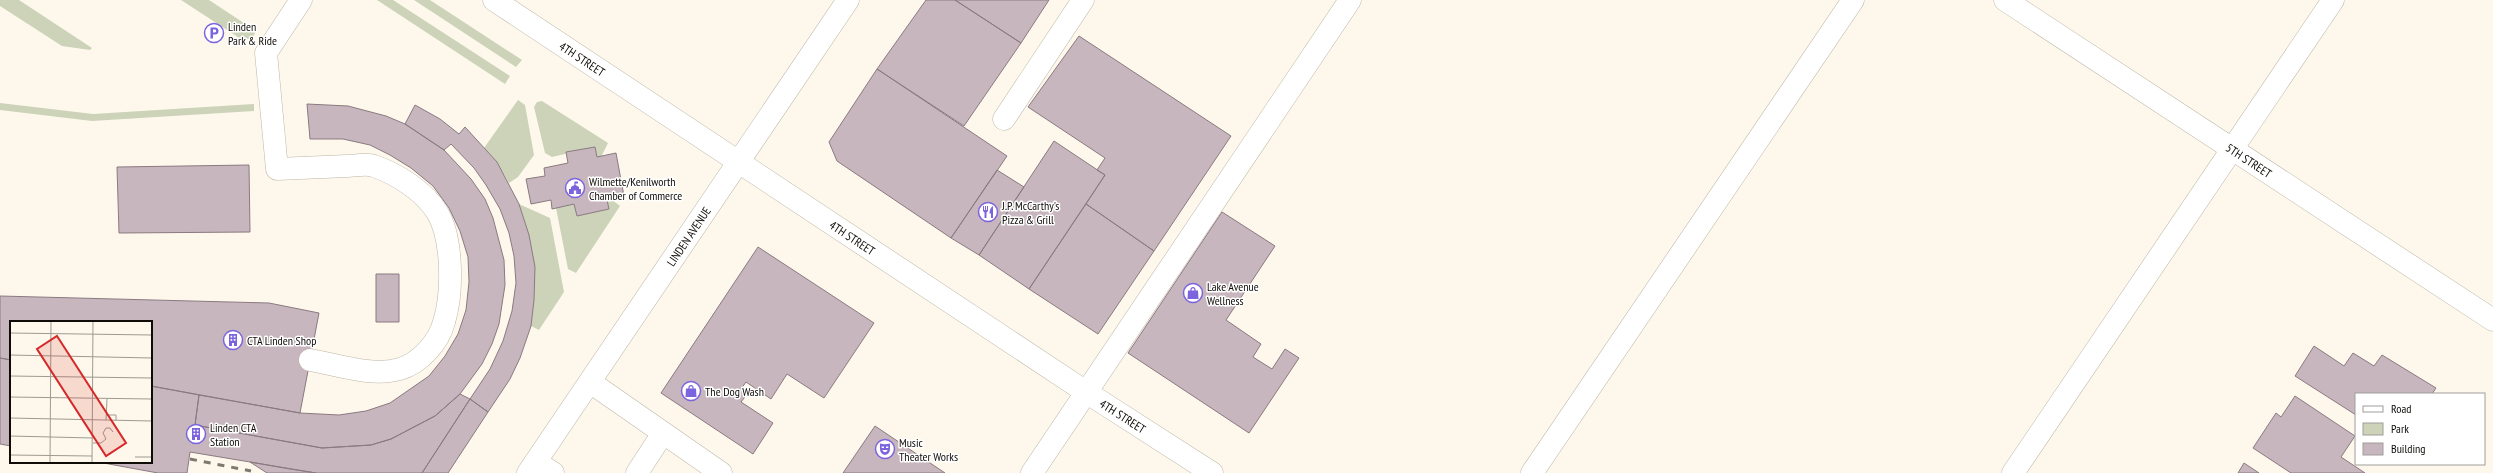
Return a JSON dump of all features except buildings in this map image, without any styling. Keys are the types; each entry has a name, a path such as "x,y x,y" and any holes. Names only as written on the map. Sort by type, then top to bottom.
{"street":[{"path":"301,0 266,53 277,169 372,165 403,180 420,193 437,212 448,246 449,290 444,323 432,345 418,360 400,369 377,372 310,360"},
{"name":"4TH STREET","path":"494,0 740,161 1086,392 1212,473"},
{"name":"LINDEN AVENUE","path":"539,469 590,382 848,0"},
{"path":"1004,119 1083,0"},
{"path":"1032,473 1350,0"},
{"path":"1532,473 1853,0"},
{"name":"5TH STREET","path":"2005,0 2493,320"},
{"path":"2013,473 2333,0"},
{"path":"590,382 721,473"},
{"path":"637,473 663,433"}],"green space":[{"path":"0,0 19,0 92,48 90,50 62,46 0,6"},
{"path":"181,0 209,0 256,31 252,39 241,39"},
{"path":"377,0 393,0 510,76 505,84"},
{"path":"414,0 430,0 522,60 516,67"},
{"path":"518,100 525,105 534,155 518,177 509,183 497,162 484,148"},
{"path":"542,101 608,143 601,157 597,157 595,147 552,157 545,153 534,107 537,102"},
{"path":"0,103 93,114 254,104 254,111 92,121 0,110"},
{"path":"611,199 620,206 576,273 568,269 556,208 574,204 577,216 609,209 607,200"},
{"path":"519,204 550,218 564,292 539,330 531,326 534,293 533,264 528,236"}],"railway":[{"path":"190,459 251,471"}],"place":[{"name":"Linden Park & Ride","path":"214,33"},
{"name":"Wilmette/Kenilworth Chamber of Commerce","path":"575,188"},
{"name":"J.P. McCarthy's Pizza & Grill","path":"988,212"},
{"name":"Lake Avenue Wellness","path":"1193,293"},
{"name":"CTA Linden Shop","path":"233,340"},
{"name":"The Dog Wash","path":"691,391"},
{"name":"Linden CTA Station","path":"196,434"},
{"name":"Music Theater Works","path":"885,449"}]}
